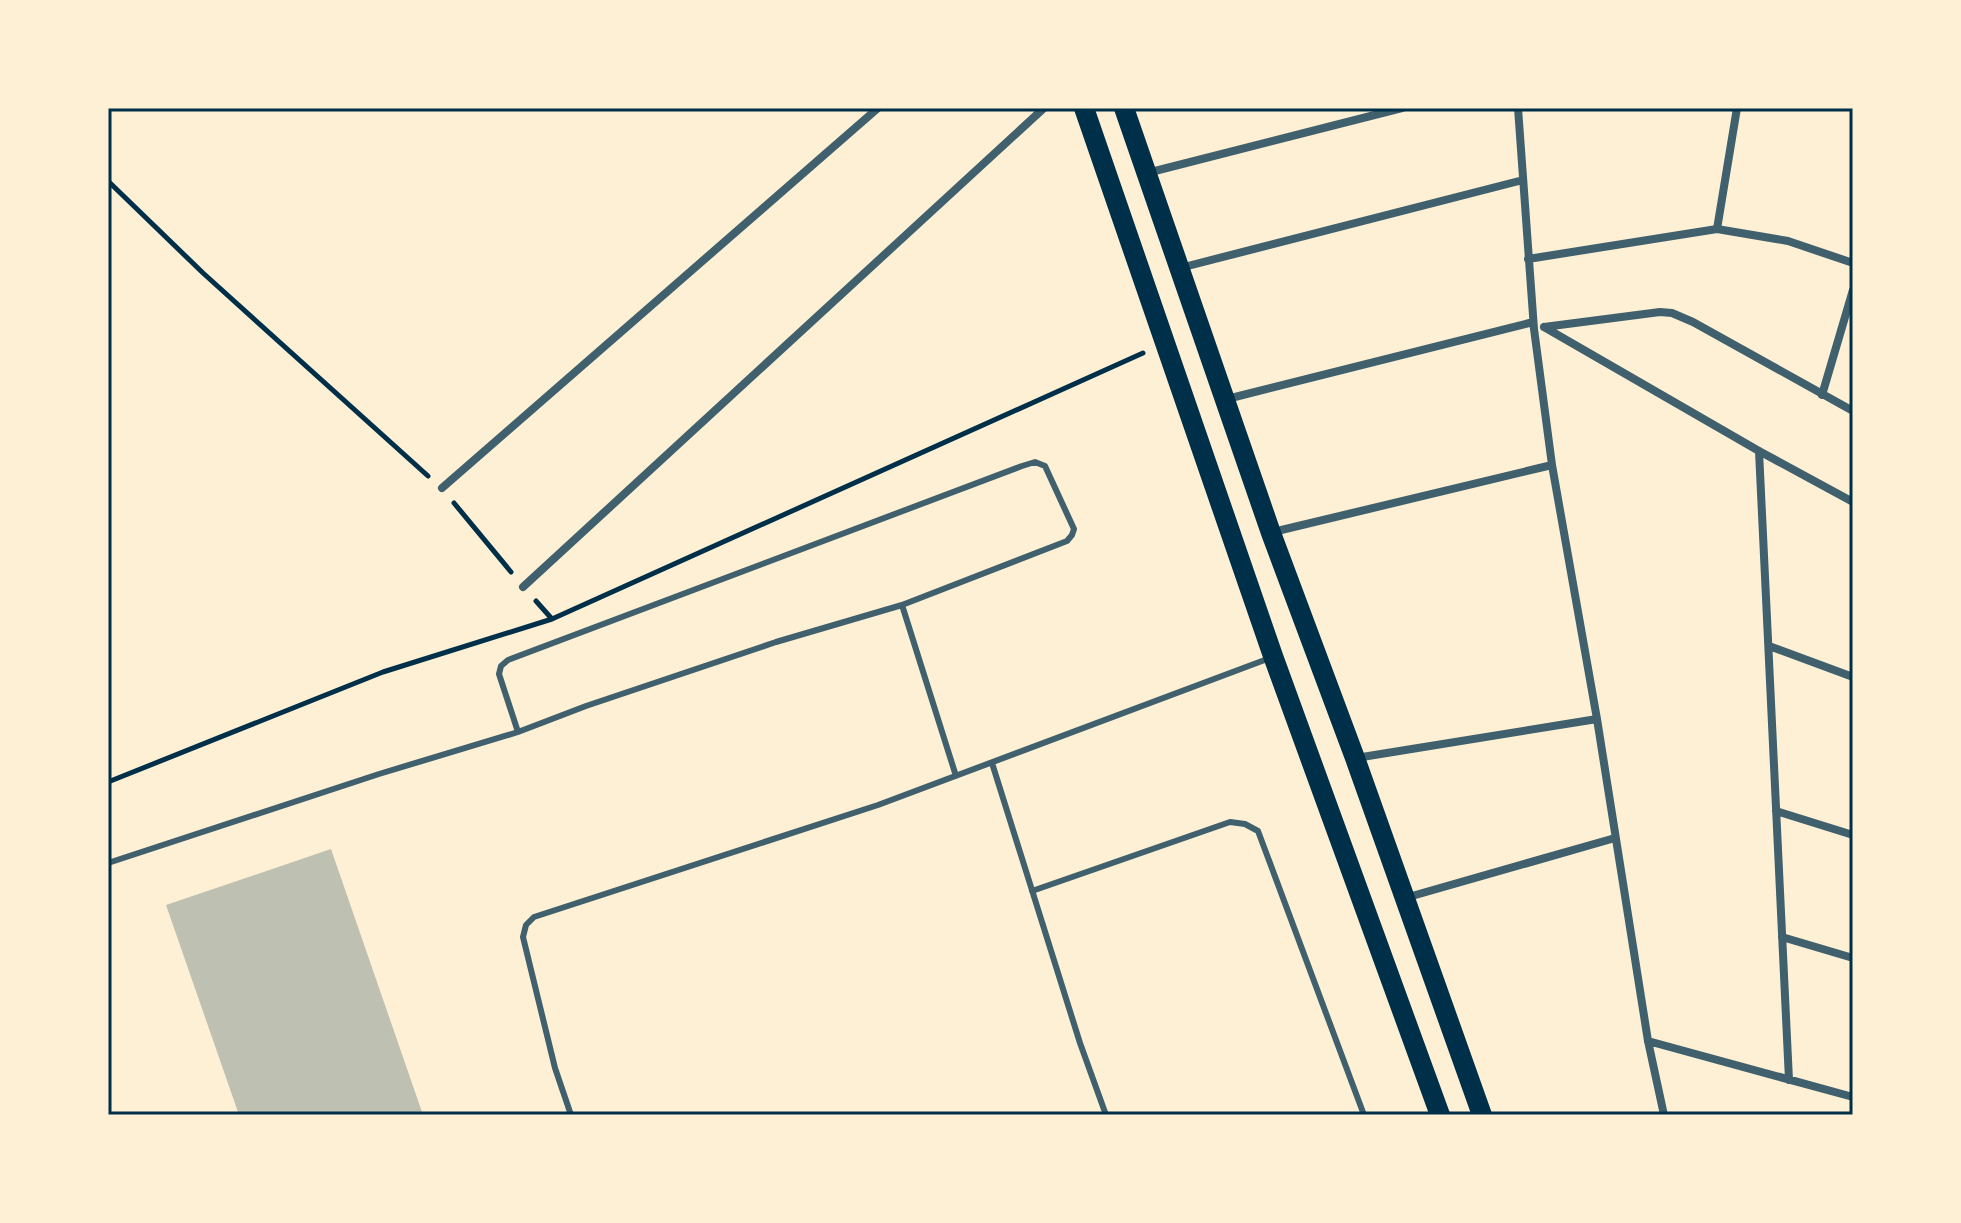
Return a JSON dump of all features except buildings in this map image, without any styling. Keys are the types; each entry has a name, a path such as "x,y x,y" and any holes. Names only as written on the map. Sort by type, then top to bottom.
{"main road":[{"path":"1084,108 1273,656 1440,1115"},
{"path":"1124,108 1271,533 1482,1115"}],"street":[{"path":"442,488 878,108"},
{"path":"523,587 1044,108"},
{"path":"1147,173 1402,108"},
{"path":"1518,108 1528,259 1552,465 1597,719 1648,1041 1664,1115"},
{"path":"1717,229 1737,108"},
{"path":"1180,268 1523,180"},
{"path":"1528,259 1717,229 1788,241 1853,263"},
{"path":"1822,395 1853,290"},
{"path":"1225,399 1537,326 1660,312 1672,313 1693,322 1853,411"},
{"path":"1537,326 1853,502"},
{"path":"1759,451 1789,1080"},
{"path":"1271,533 1552,465"},
{"path":"1769,646 1853,677"},
{"path":"1355,758 1597,719"},
{"path":"1776,811 1853,835"},
{"path":"1405,898 1615,838"},
{"path":"1782,937 1853,958"},
{"path":"1648,1041 1853,1097"}],"lane":[{"path":"108,863 518,732 776,642 902,605 1067,541 1074,529 1045,466 1035,462 1022,466 508,660 501,666 499,674 518,732"},
{"path":"902,605 956,776"},
{"path":"571,1115 555,1068 523,937 526,925 534,917 878,805 1273,656"},
{"path":"992,763 1080,1043 1106,1115"},
{"path":"1032,891 1230,822 1245,824 1258,831 1364,1115"}],"path":[{"path":"108,181 203,273 442,488 552,619"},
{"path":"108,782 383,672 552,619 1165,343"}]}
